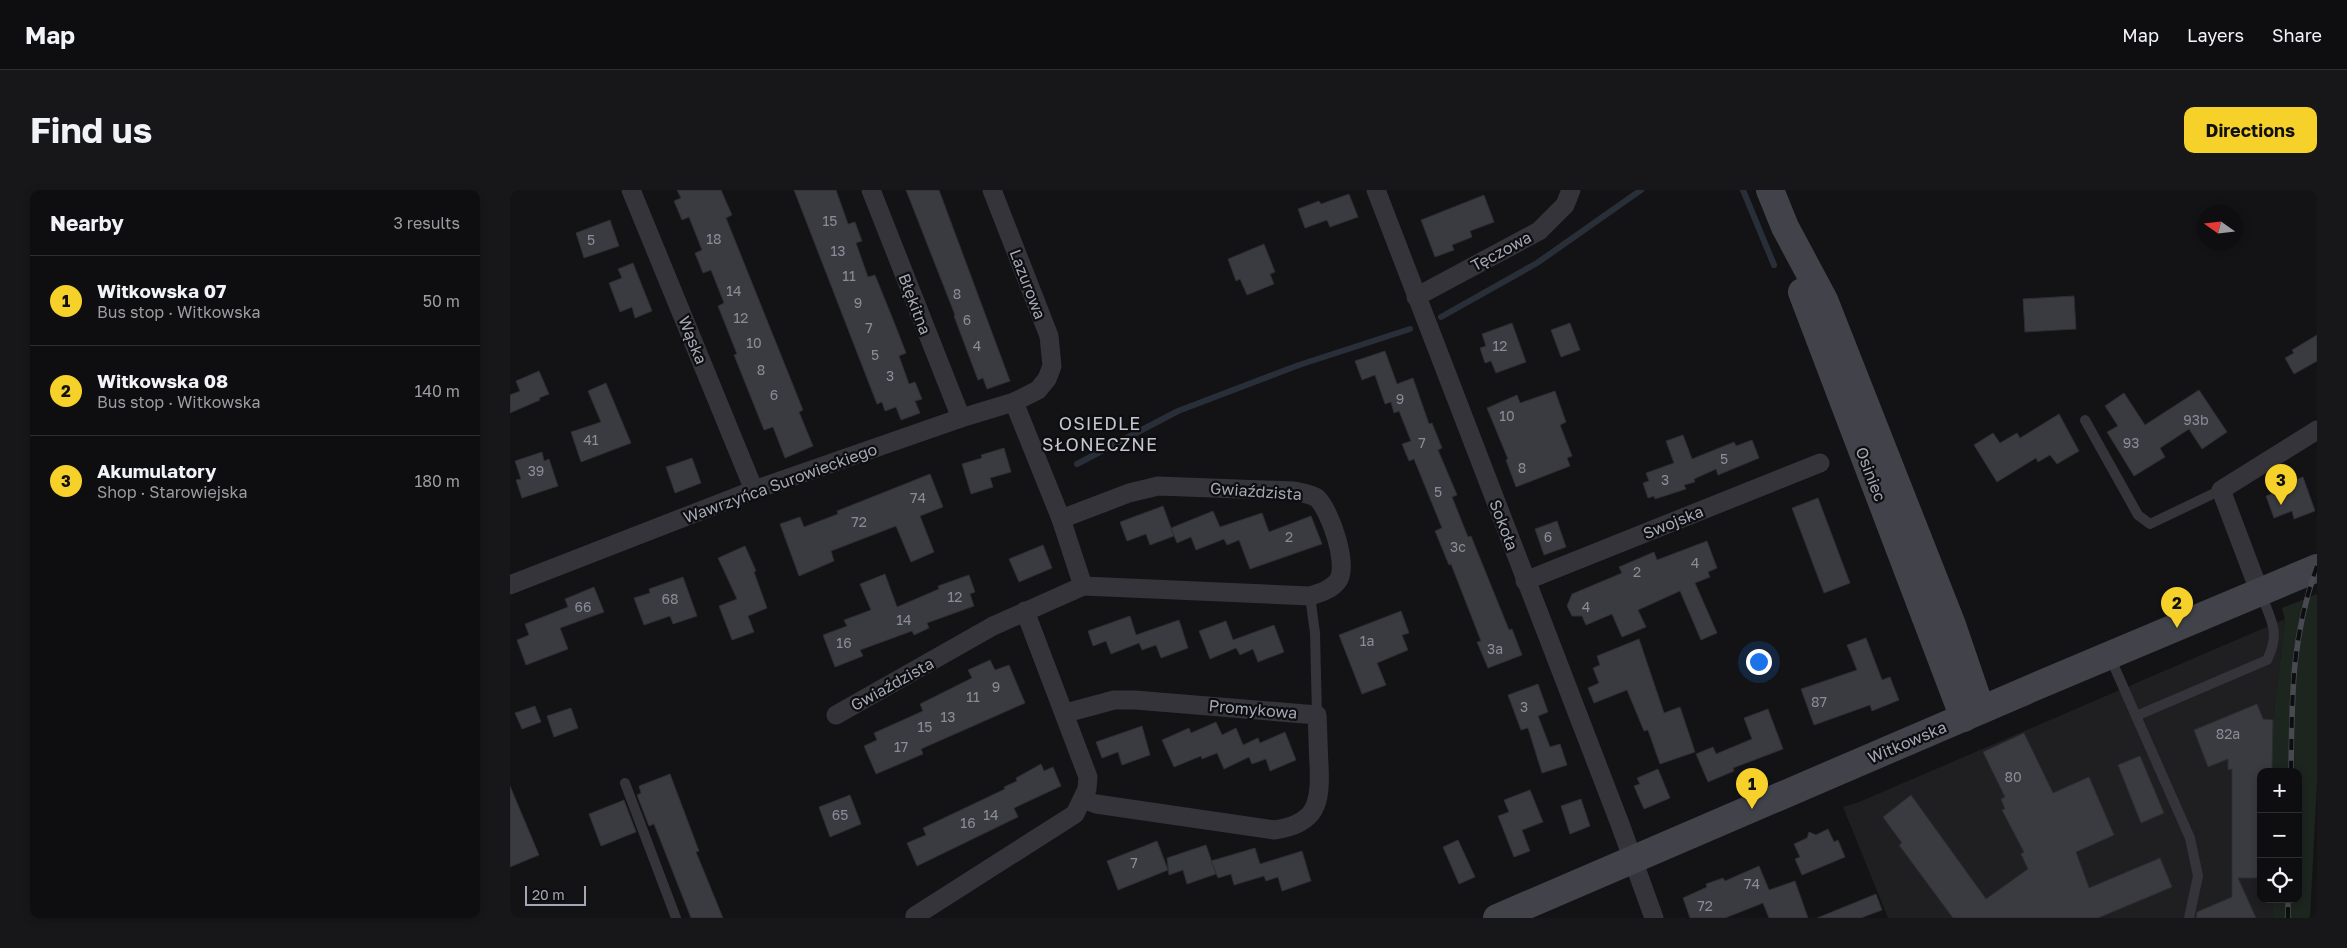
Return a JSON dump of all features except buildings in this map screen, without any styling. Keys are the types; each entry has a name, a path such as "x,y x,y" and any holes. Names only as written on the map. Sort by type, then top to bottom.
{"street":[{"name":"Wąska","path":"631,190 754,490"},
{"name":"Błękitna","path":"871,190 961,418"},
{"name":"Lazurowa","path":"992,190 1049,336 1052,366 1047,379"},
{"name":"Sokoła","path":"1376,190 1620,824 1654,918"},
{"name":"Tęczowa","path":"1416,297 1539,231 1565,205 1571,190"},
{"name":"Osiniec","path":"1770,190 1785,228 1824,300 1952,626 1973,714"},
{"name":"Wawrzyńca Surowieckiego","path":"510,585 754,490 961,418 1014,402 1038,390 1047,379"},
{"path":"1014,402 1061,518 1083,586"},
{"path":"2260,593 2221,490 2317,430"},
{"name":"Swojska","path":"1525,581 1820,463"},
{"name":"Gwiaździsta","path":"836,715 994,626 1083,586 1310,596 1328,590 1339,581 1343,566 1342,554 1325,510 1316,498 1306,494 1281,490 1158,486 1129,493 1061,518"},
{"name":"Witkowska","path":"1497,918 2317,568"},
{"path":"914,916 1075,814 1083,799 1088,776 1066,713 1025,611"},
{"name":"Promykowa","path":"1066,713 1114,700 1135,700 1317,714 1320,794 1310,814 1300,822 1286,828 1274,830 1096,804 1083,799"}],"lane":[{"path":"2084,420 2138,515 2150,524 2221,490"},
{"path":"2136,716 2267,660 2274,646 2273,624 2260,593"},
{"path":"1310,596 1315,633 1317,714"},
{"path":"2110,656 2190,838 2198,876 2189,918"},
{"path":"624,783 676,918"}],"shaded area":[{"path":"2317,594 2317,783 2310,918 2273,918 2273,903 2302,903 2302,768 2272,768 2273,720 2285,619 2282,608"},
{"path":"2285,619 2273,720 2272,768 2257,768 2257,903 2273,903 2273,918 1888,918 1843,807 1859,802"}],"waterway":[{"path":"1441,317 1537,263 1641,190"},
{"path":"1743,190 1774,265"},
{"path":"1077,464 1178,411 1299,365 1410,329"}],"railway":[{"path":"2291,768 2293,693 2298,643 2308,593 2317,566"},
{"path":"2288,903 2288,918"}],"place":[{"name":"Akumulatory","path":"2281,505"},
{"name":"Witkowska 08","path":"2177,628"},
{"name":"Witkowska 07","path":"1752,809"}],"district":[{"name":"OSIEDLE SŁONECZNE","path":"1100,433"}]}
